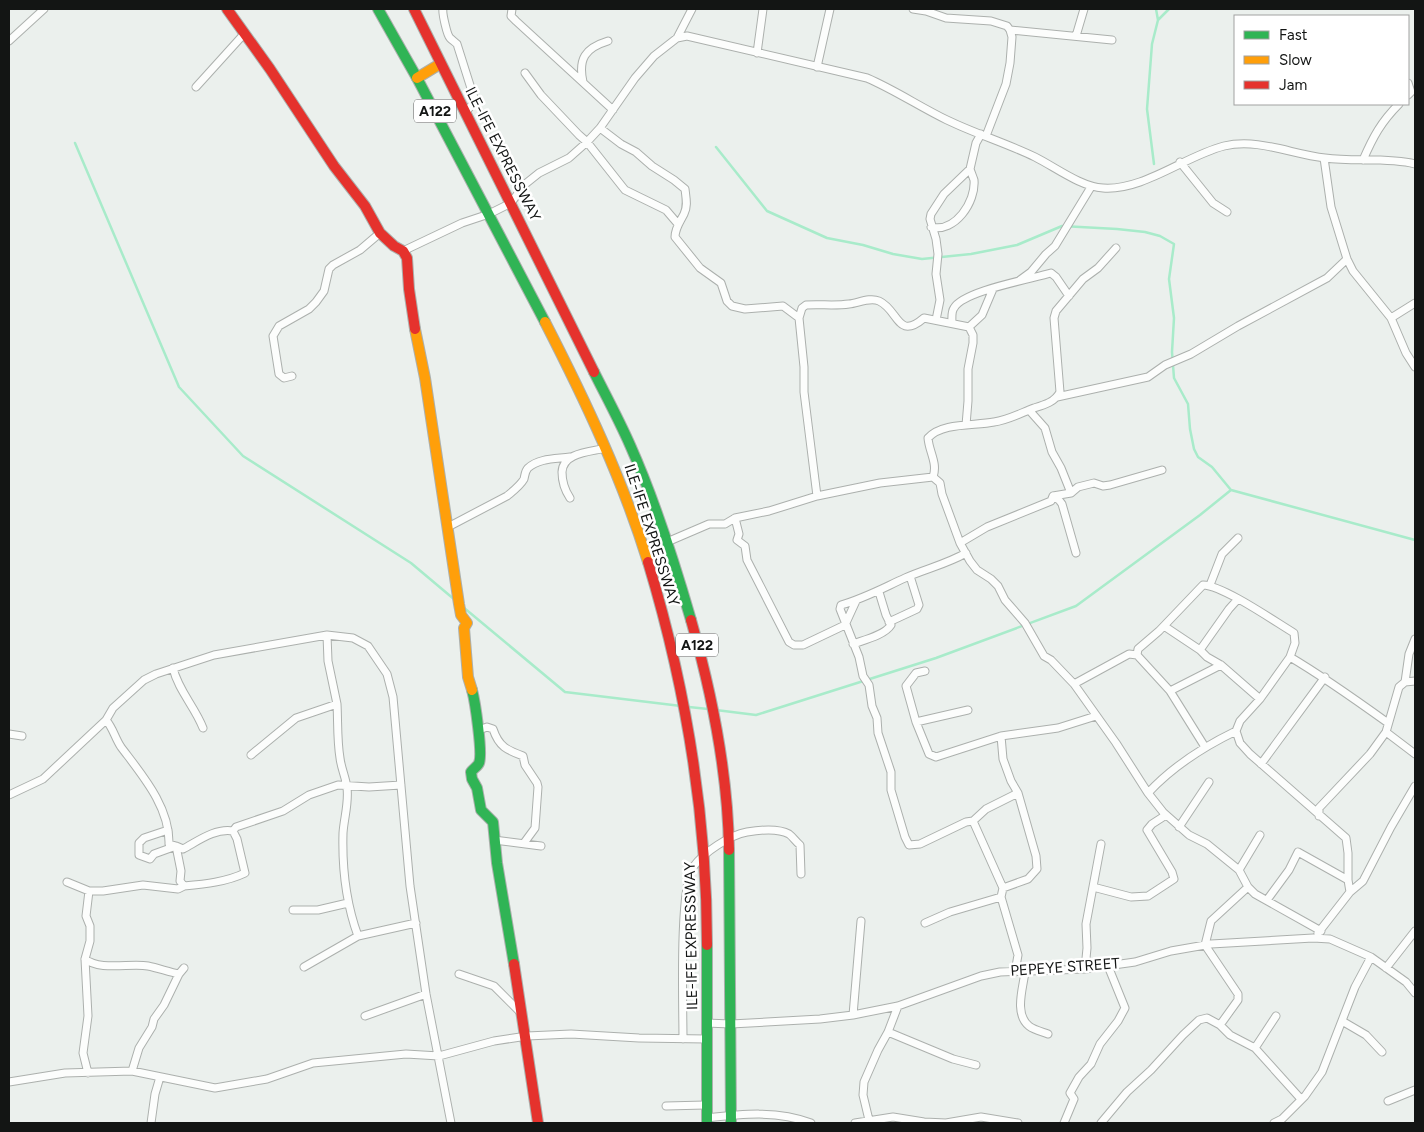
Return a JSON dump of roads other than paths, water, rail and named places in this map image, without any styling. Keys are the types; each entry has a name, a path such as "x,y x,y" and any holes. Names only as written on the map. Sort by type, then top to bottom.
{"main road":[{"path":"227,9 334,166 365,206 380,233 394,246 403,251 407,258 409,288 418,350 425,378 461,614 466,622 464,628 468,677 473,692 479,730 480,758 479,763 471,772 472,779 477,788 478,805 493,822 494,840 527,1036 538,1123"},
{"name":"ILE-IFE EXPRESSWAY","path":"378,9 417,78 576,380 617,449 643,475 666,542 688,612 704,674 722,770 729,838 732,1024 731,1119"},
{"name":"ILE-IFE EXPRESSWAY","path":"414,9 511,203 617,449 631,510 669,636 686,716 705,856 706,1121"},
{"path":"417,78 440,64"}],"street":[{"path":"9,41 44,9"},
{"path":"443,9 442,13 449,37 457,44 476,101 466,112"},
{"path":"512,9 511,16 613,110"},
{"path":"677,38 692,9"},
{"path":"757,53 763,9"},
{"path":"817,67 830,9"},
{"path":"913,9 927,10 946,18 996,22 1008,26 1012,37 1006,84 984,135 976,142 970,169 974,181 970,201 957,220 949,226 939,229 931,227"},
{"path":"1076,36 1084,9"},
{"path":"684,23 687,36"},
{"path":"1010,30 1112,40"},
{"path":"196,87 244,34"},
{"path":"403,251 462,223 489,214 511,203 524,185 538,172 569,158 587,142 600,128 635,78 654,56 677,38 687,36 867,78 948,120 1034,157 1090,187 1110,188 1146,180 1180,162 1224,146 1250,144 1324,158 1415,164"},
{"path":"584,83 580,70 582,60 598,44 608,41"},
{"path":"525,73 541,95 587,142 625,190 666,210 678,224"},
{"path":"1363,160 1385,118 1398,105"},
{"path":"600,128 685,189 687,202 685,212 678,224 675,237 700,268 721,283 727,301 732,306 745,309 783,306 799,318"},
{"path":"1324,158 1331,207 1347,259 1353,272 1392,318 1406,353 1415,368"},
{"path":"1180,162 1213,204 1227,212"},
{"path":"936,320 940,300 936,274 938,254 936,239 931,227 931,214 944,194 970,169"},
{"path":"1034,275 1046,254 1055,246 1090,187"},
{"path":"292,376 284,378 279,374 273,336 279,326 309,309 316,302 324,291 329,269 333,265 360,250 380,233"},
{"path":"1057,397 1060,392 1054,318 1056,311 1083,279 1098,268 1116,248"},
{"path":"933,477 935,466 928,445 928,438 937,431 966,424 994,422 1047,404 1057,397 1131,382 1148,376 1327,278 1347,259"},
{"path":"952,323 952,311 963,298 992,288 1018,282 1034,275 1051,273 1069,296"},
{"path":"969,328 982,315 992,288"},
{"path":"817,496 804,392 804,367 799,318 802,308 806,305 847,304 873,299 881,301 892,312 899,324 904,326 911,326 924,318 969,328 973,335 974,343 968,369 966,424"},
{"path":"1392,318 1415,303"},
{"path":"1029,410 1045,428 1052,452 1071,493"},
{"path":"448,527 507,496 524,479 527,469 536,463 543,460 617,449"},
{"path":"570,457 564,462 562,476 564,489 570,498"},
{"path":"960,542 987,527 1050,501 1053,496 1071,493 1078,487 1094,483 1103,486 1110,485 1162,470"},
{"path":"666,542 709,524 725,524 735,518 769,511 817,496 880,483 933,477 940,483 942,494 960,542 977,570 991,578 998,586 1005,600 1025,623 1044,656 1051,660 1074,684 1148,793 1166,815 1189,835 1207,844 1239,870 1248,888 1255,894 1321,930"},
{"path":"1053,496 1062,504 1076,553"},
{"path":"735,518 739,534 738,540 745,546 747,560 789,642 794,645 803,644 846,625 856,601"},
{"path":"1210,585 1222,554 1238,538"},
{"path":"966,553 953,561 910,576 879,592 841,605 840,607 859,657 863,676 869,685 872,706 877,718 878,732 891,772 891,790 905,836 910,845 920,844 972,820 986,809 1018,793"},
{"path":"890,622 917,609 918,605 910,576"},
{"path":"1137,655 1138,649 1164,626 1203,585 1210,585 1238,599 1294,633 1295,643 1290,656 1260,699 1240,721 1236,731 1240,743 1261,764 1346,838 1350,892"},
{"path":"853,644 892,625 886,615 879,592"},
{"path":"1200,650 1229,608 1238,599"},
{"path":"1164,626 1200,650 1207,657 1222,665 1260,699"},
{"path":"327,635 328,660 337,704 339,754 347,786 347,811 344,818 343,847 348,903 358,936"},
{"path":"9,796 43,779 106,720 113,708 144,680 173,668 214,655 327,635 353,638 368,646 387,674 393,697 410,886 426,994 451,1123"},
{"path":"1405,682 1409,654 1415,639"},
{"path":"1074,684 1129,654 1137,655 1170,691 1204,747"},
{"path":"1290,656 1325,677 1334,686 1388,723"},
{"path":"1170,691 1222,665"},
{"path":"173,668 175,677 203,728"},
{"path":"925,671 916,673 906,686 916,722 930,754 936,757 1002,736 1058,728 1096,716"},
{"path":"1261,764 1325,677"},
{"path":"1319,816 1319,808 1370,754 1386,732 1399,687 1405,682 1415,681"},
{"path":"251,755 296,718 337,704"},
{"path":"916,722 968,710"},
{"path":"106,720 112,727 120,745 150,787 165,817 169,844 184,849 205,837 225,830 233,831"},
{"path":"479,730 487,727 493,729 501,744 509,752 523,756 537,783 535,828 524,843"},
{"path":"1148,793 1163,777 1204,747 1236,731"},
{"path":"1386,732 1415,754"},
{"path":"9,734 22,736"},
{"path":"1002,736 1003,759 1011,781 1018,793 1036,856 1037,870 1028,879 1003,888"},
{"path":"1180,827 1209,782"},
{"path":"233,831 236,827 284,811 309,796 338,785 369,787 402,785"},
{"path":"1313,938 1350,892 1363,881 1415,786"},
{"path":"1094,887 1132,897 1148,896 1174,879 1172,872 1147,830 1152,824 1166,815"},
{"path":"972,820 1003,888 1001,898 1018,955 1015,972"},
{"path":"168,830 144,838 139,843 139,855 150,859 154,854 176,846"},
{"path":"683,1038 683,944 688,883 693,868 705,856 729,838 738,834 777,830 789,835 800,845 801,874"},
{"path":"67,882 89,891 103,891 143,885 178,889 184,886 234,878 245,873 237,839 233,831"},
{"path":"1239,870 1260,835"},
{"path":"494,840 541,846"},
{"path":"1085,969 1087,948 1086,924 1101,844"},
{"path":"176,846 181,871 180,881 184,886"},
{"path":"1267,900 1289,870 1298,852 1348,880"},
{"path":"1220,1025 1238,1000 1238,994 1205,945 1211,920 1248,888"},
{"path":"88,1073 83,1053 88,1016 85,988 85,959 90,941 90,926 86,916 89,891"},
{"path":"925,923 950,912 1001,898"},
{"path":"293,910 318,910 348,903"},
{"path":"853,1015 861,921"},
{"path":"304,967 358,936 416,923"},
{"path":"1386,968 1415,931"},
{"name":"PEPEYE STREET","path":"706,1023 732,1024 820,1019 853,1015 898,1006 981,976 1000,972 1085,969 1135,962 1171,951 1205,945 1250,941 1330,939 1371,957 1414,989"},
{"path":"1274,1123 1283,1121 1322,1072 1355,986 1371,957"},
{"path":"85,959 108,966 149,966 179,974"},
{"path":"1064,1123 1074,1100 1070,1093 1079,1077 1091,1064 1100,1044 1118,1021 1125,1008 1108,966"},
{"path":"132,1071 139,1048 184,968"},
{"path":"1025,972 1020,1007 1023,1016 1029,1026 1048,1034"},
{"path":"459,974 494,986 522,1014"},
{"path":"366,1016 426,994"},
{"path":"868,1120 863,1095 864,1082 898,1006"},
{"path":"1255,1048 1276,1016"},
{"path":"1101,1123 1127,1092 1151,1070 1183,1035 1199,1020 1207,1018 1220,1025 1230,1035 1255,1048 1300,1098"},
{"path":"1342,1021 1366,1035 1382,1052"},
{"path":"888,1032 953,1059 976,1065"},
{"path":"9,1082 65,1074 132,1071 215,1088 267,1079 313,1063 406,1054 439,1056 494,1041 527,1036 571,1034 706,1039"},
{"path":"151,1123 155,1094 160,1077"},
{"path":"1388,1101 1415,1090"},
{"path":"666,1106 705,1105"},
{"path":"706,1121 770,1113 811,1123"},
{"path":"855,1123 893,1117 946,1123 981,1117 1018,1123"}],"waterway":[{"path":"1154,164 1147,109 1152,44 1158,20 1156,9"},
{"path":"1158,20 1169,9"},
{"path":"75,143 179,387 243,456 411,563 455,600"},
{"path":"716,147 767,211 827,238 863,245 893,254 922,259 971,254 1017,245 1062,226 1117,229 1145,232 1160,236 1174,244 1169,279 1174,318 1172,352 1174,378 1188,404 1190,429 1194,449 1198,457 1212,467 1231,490 1415,540"},
{"path":"716,710 756,715 936,658 1076,606 1231,490"},
{"path":"463,607 565,692 681,706"},
{"path":"689,707 708,709"}]}
